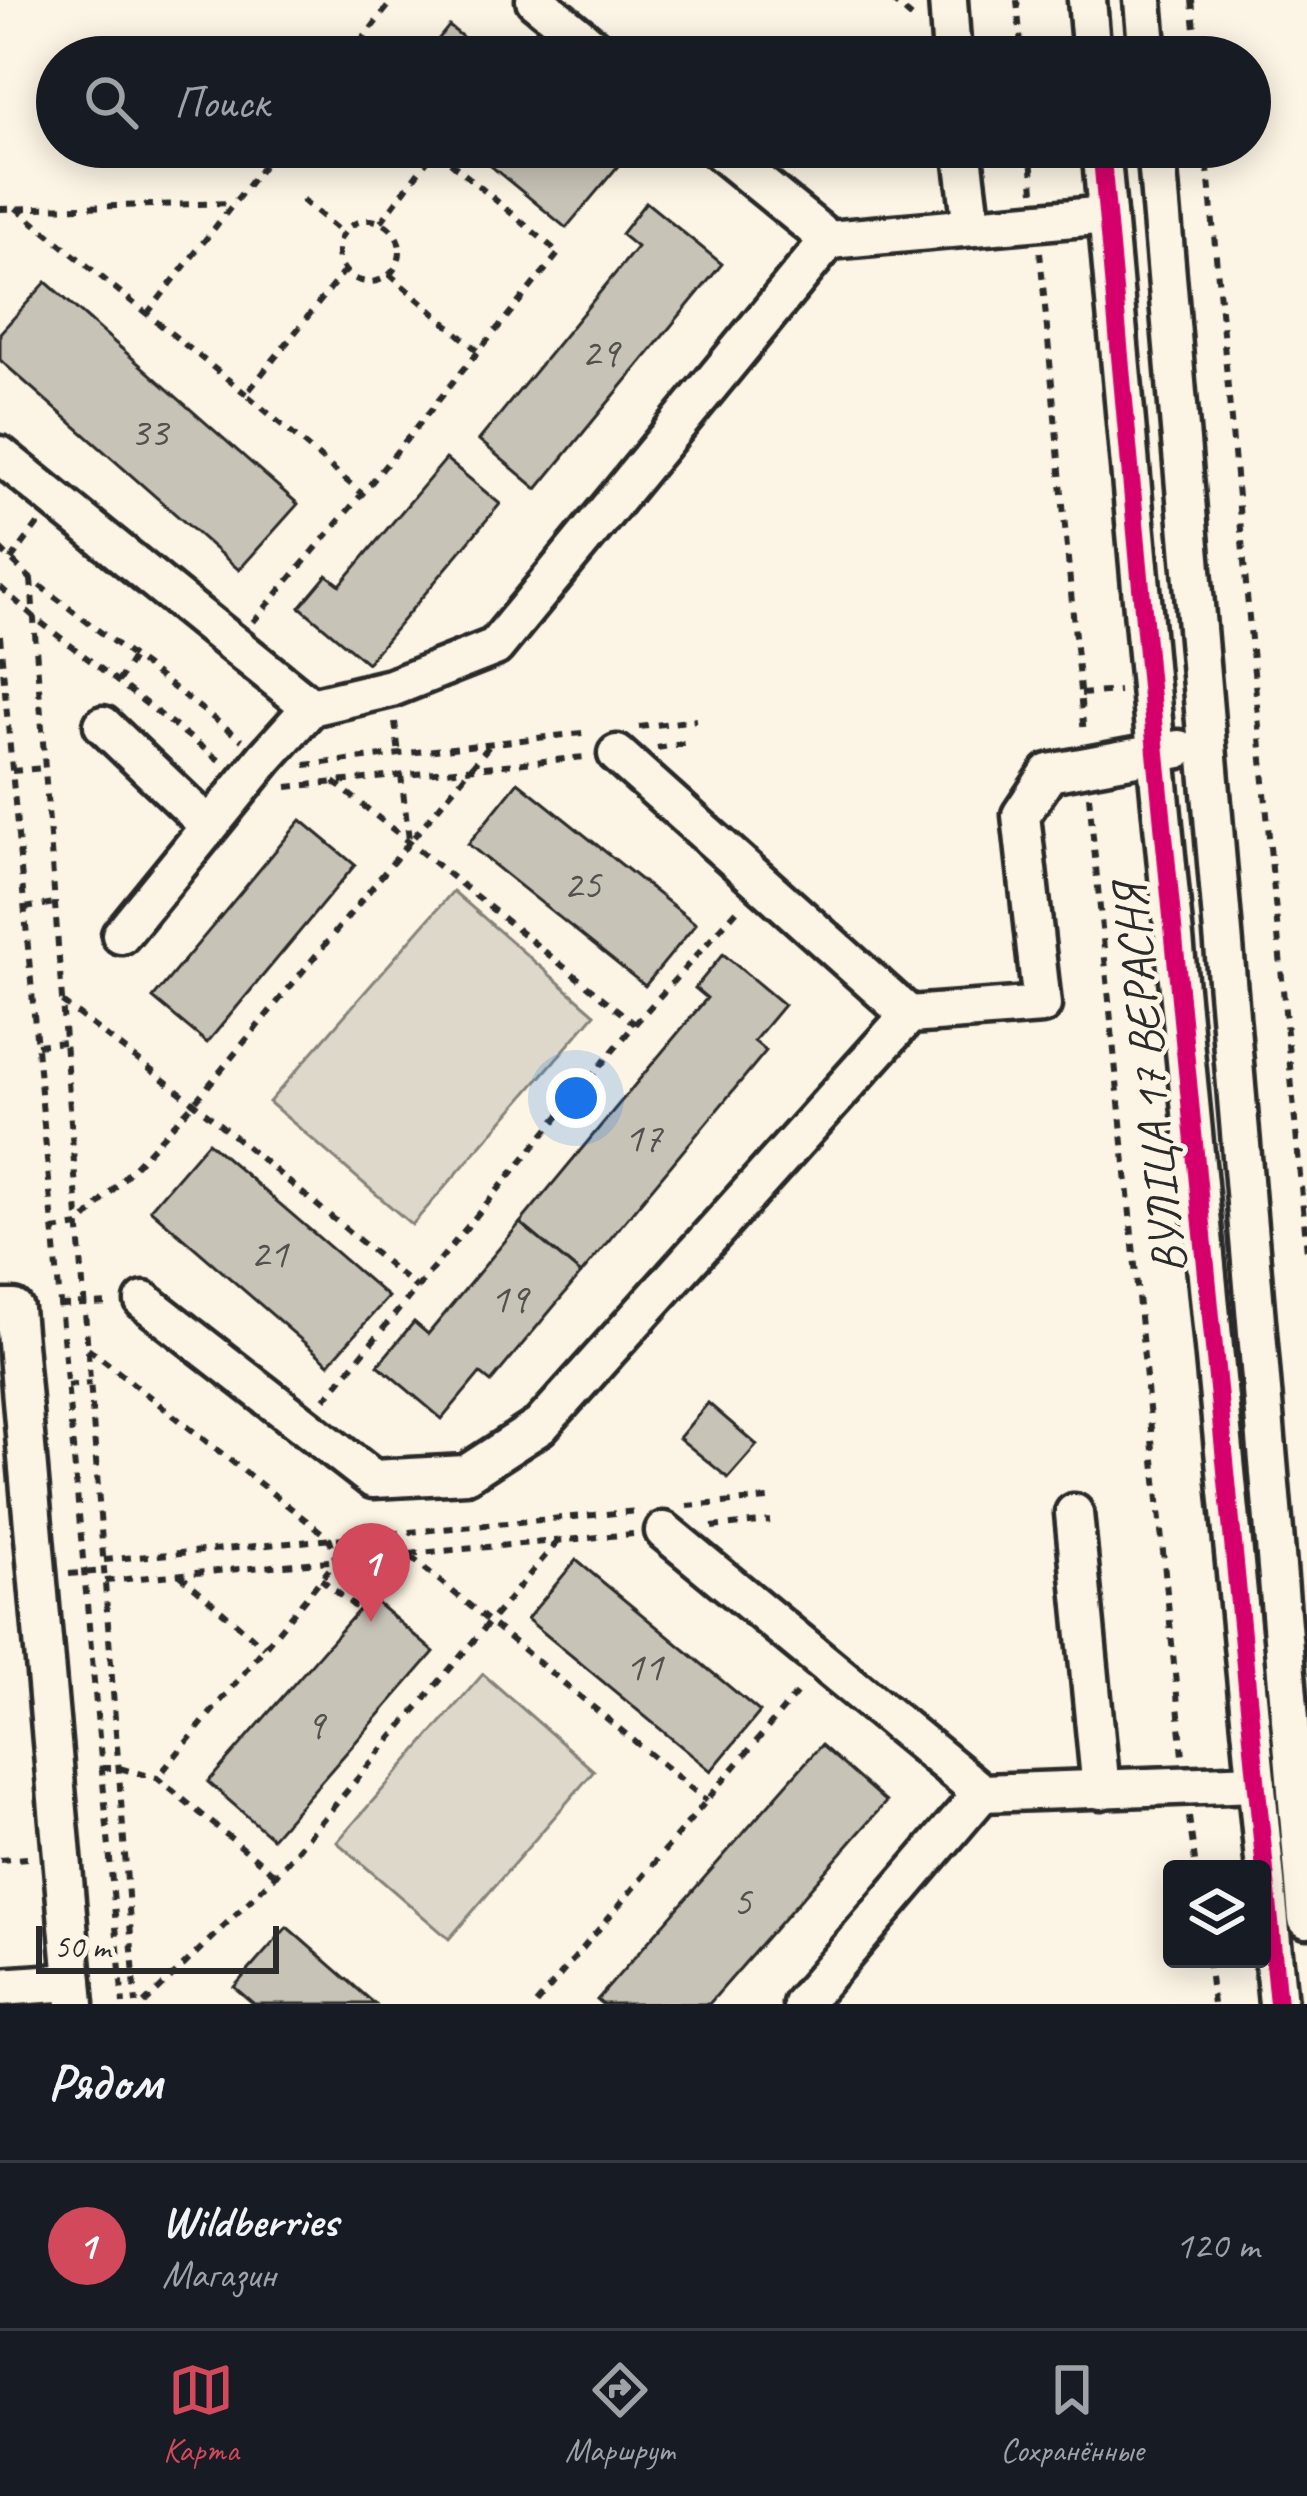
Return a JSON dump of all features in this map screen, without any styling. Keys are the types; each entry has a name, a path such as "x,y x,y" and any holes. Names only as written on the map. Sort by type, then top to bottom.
{"street":[{"path":"535,0 579,36"},
{"path":"948,0 951,36"},
{"path":"1087,0 1090,36"},
{"path":"1143,0 1146,36"},
{"path":"742,168 829,240 1107,215"},
{"path":"964,168 971,227"},
{"name":"ВУЛІЦА 17 ВЕРАСНЯ","path":"1103,168 1278,2004"},
{"name":"ВУЛІЦА 17 ВЕРАСНЯ","path":"1158,168 1307,1919"},
{"path":"122,935 311,707 391,688 495,647 829,240"},
{"path":"0,455 311,707"},
{"path":"103,725 209,826"},
{"path":"144,1301 373,1479 466,1474 540,1426 909,1015 1042,1006 1021,815 1049,773 1206,743"},
{"path":"617,754 909,1015"},
{"path":"0,1310 14,1309 74,1993 0,1987"},
{"path":"1074,1513 1101,1790"},
{"path":"665,1516 823,1663 982,1793 1257,1783"},
{"path":"802,2004 982,1793"}],"path":[{"path":"365,36 393,0"},
{"path":"1017,0 1020,36"},
{"path":"1192,0 1196,36"},
{"path":"146,315 262,168"},
{"path":"381,222 419,168"},
{"path":"234,644 559,253 457,168"},
{"path":"1032,168 1195,1860"},
{"path":"1208,168 1307,1252"},
{"path":"302,200 343,234"},
{"path":"0,209 234,203"},
{"path":"16,208 362,494"},
{"path":"359,221 381,222 397,237 399,259 389,274 363,281 344,270 338,246 343,234 359,221"},
{"path":"246,394 344,270"},
{"path":"389,274 478,350"},
{"path":"31,579 140,2004"},
{"path":"0,636 123,2004"},
{"path":"118,682 134,656"},
{"path":"53,1230 79,1226 194,1103 491,743"},
{"path":"12,771 45,767"},
{"path":"401,775 410,842"},
{"path":"334,782 635,1024"},
{"path":"304,1425 635,1024 762,883"},
{"path":"25,908 55,903"},
{"path":"62,1002 194,1103 417,1288"},
{"path":"37,1045 65,1042"},
{"path":"60,1306 144,1301"},
{"path":"88,1348 330,1539 335,1562"},
{"path":"67,1385 91,1383"},
{"path":"105,1581 557,1542 665,1516 768,1499"},
{"path":"104,1560 383,1534 665,1516 770,1521"},
{"path":"383,1534 707,1801"},
{"path":"140,2004 276,1875 557,1542"},
{"path":"157,1778 335,1562"},
{"path":"180,1575 264,1648"},
{"path":"321,1580 358,1610"},
{"path":"536,2004 823,1663"},
{"path":"102,1768 157,1778 276,1875"},
{"path":"108,1838 124,1835"},
{"path":"1209,1968 1213,2004"}],"shaded area":[{"path":"453,891 595,1014 412,1225 269,1102"},
{"path":"483,1674 594,1771 449,1939 337,1842"}],"building":[{"path":"449,26 461,36 441,36"},
{"path":"493,168 616,168 566,228"},
{"path":"646,202 722,264 537,489 479,440 637,247 621,234"},
{"path":"46,282 298,504 239,570 0,360 0,333"},
{"path":"446,459 500,504 367,663 300,607 327,575 340,585"},
{"path":"518,782 696,924 645,986 468,844"},
{"path":"301,820 355,865 207,1043 153,998"},
{"path":"723,954 784,1005 754,1041 766,1051 581,1274 520,1223 707,998 695,988"},
{"path":"208,1142 388,1297 329,1364 150,1209"},
{"path":"520,1223 581,1274 491,1382 480,1373 442,1419 378,1365 414,1322 428,1334"},
{"path":"708,1403 757,1445 728,1478 679,1438"},
{"path":"576,1560 760,1712 711,1771 527,1619"},
{"path":"370,1597 434,1652 272,1838 208,1782"},
{"path":"821,1745 886,1802 709,2004 602,2004 597,2000"},
{"path":"287,1927 375,2004 254,2004 234,1987"}],"cycle path":[{"path":"1103,168 1278,2004"}],"place":[{"name":"Wildberries","path":"371,1622"}]}
